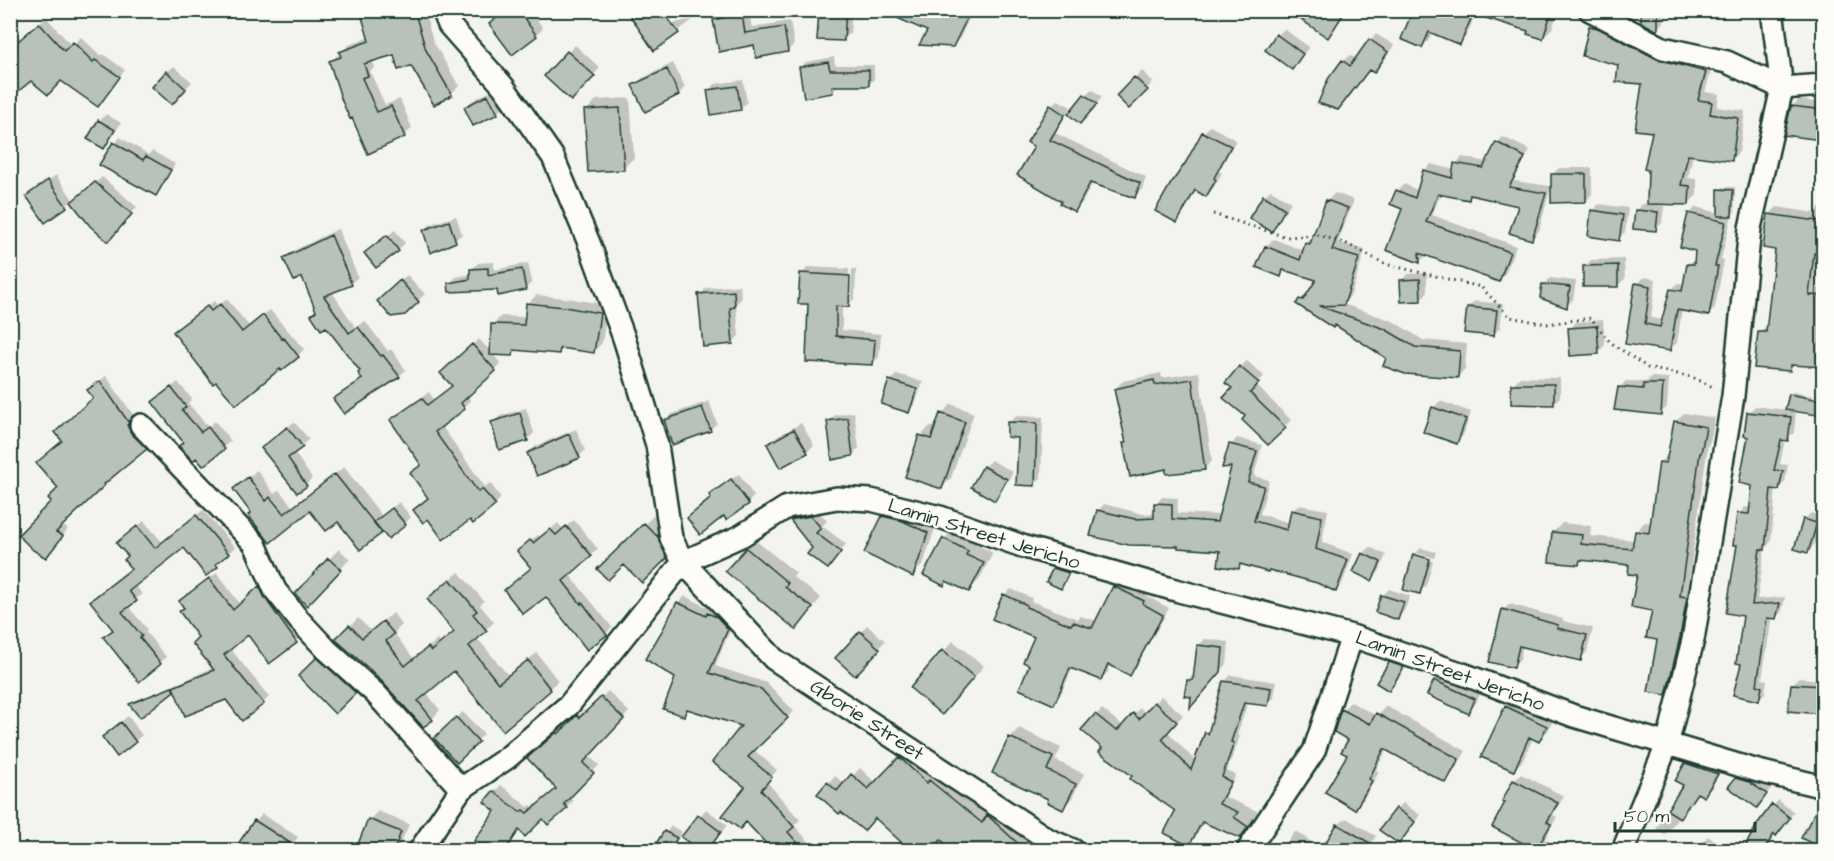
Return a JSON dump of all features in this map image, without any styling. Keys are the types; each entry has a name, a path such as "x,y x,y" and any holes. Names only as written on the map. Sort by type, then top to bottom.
{"street":[{"name":"Gborie Street","path":"443,10 449,24 503,86 554,157 624,338 657,445 671,538 683,562 774,659 1049,840 1073,850"},
{"path":"1590,10 1663,48 1727,62 1782,88 1824,85"},
{"path":"1623,850 1667,745 1693,640 1733,396 1750,228 1782,88 1772,10"},
{"path":"141,425 255,544 275,590 299,620 327,650 375,693 461,789"},
{"name":"Lamin Street Jericho","path":"420,850 461,789 507,758 568,705 683,562 741,536 787,507 837,498 871,500 940,517 1025,547 1179,591 1352,636 1463,674 1574,716 1667,745 1824,787"},
{"path":"1248,850 1314,751 1352,636"}],"path":[{"path":"1213,214 1286,237 1319,235 1347,244 1385,264 1481,287 1510,317 1547,324 1591,318 1611,342 1648,368 1692,377 1733,396"}],"building":[{"path":"360,10 393,10 394,15 414,10 426,50 452,95 434,105 411,66 398,70 394,55 364,64 368,76 362,78 377,112 391,106 405,137 368,154 342,101 329,61 341,57 339,52 369,41"},
{"path":"507,10 518,10 537,36 512,55 489,24"},
{"path":"626,10 662,10 679,33 654,51"},
{"path":"819,10 846,10 844,41 817,40"},
{"path":"879,10 971,10 953,47 919,45 927,31"},
{"path":"1287,10 1346,10 1328,38"},
{"path":"1413,10 1552,10 1543,39 1527,34 1528,31 1473,14 1460,45 1429,32 1422,48 1401,39"},
{"path":"1641,10 1658,10 1658,31 1641,22"},
{"path":"742,14 745,33 784,27 788,52 756,58 754,45 719,52 713,20"},
{"path":"39,23 64,51 73,42 93,62 95,60 120,77 98,107 61,81 48,95 31,81 10,98 10,48"},
{"path":"1589,26 1598,28 1657,59 1706,72 1698,100 1712,102 1710,114 1738,118 1732,161 1688,155 1681,185 1690,186 1689,205 1647,204 1648,170 1644,169 1652,132 1635,130 1642,84 1616,82 1618,65 1582,56"},
{"path":"1276,34 1303,54 1292,70 1265,50"},
{"path":"1369,39 1388,52 1374,73 1369,70 1338,110 1318,103 1328,79 1342,60 1350,66"},
{"path":"567,51 595,76 571,101 544,76"},
{"path":"828,62 830,70 869,70 869,86 832,86 833,93 804,98 799,67"},
{"path":"667,69 679,95 645,112 632,85"},
{"path":"166,71 186,89 172,105 152,87"},
{"path":"1134,77 1148,90 1129,109 1116,96"},
{"path":"737,86 741,110 711,115 707,90"},
{"path":"1084,94 1097,104 1080,124 1068,114"},
{"path":"488,95 498,114 473,126 464,107"},
{"path":"1050,105 1065,115 1050,140 1140,183 1135,198 1090,183 1075,212 1017,175 1034,147 1027,142"},
{"path":"1791,106 1824,110 1821,140 1784,135"},
{"path":"620,108 624,170 588,172 584,110"},
{"path":"98,120 115,130 104,149 87,139"},
{"path":"1202,132 1231,146 1206,197 1195,190 1177,223 1155,211"},
{"path":"113,142 143,160 146,156 171,170 156,196 99,165"},
{"path":"1496,142 1525,157 1509,187 1546,193 1532,240 1509,233 1518,206 1470,195 1469,200 1438,194 1426,222 1510,252 1499,282 1419,253 1420,263 1386,250 1402,209 1390,204 1396,190 1415,198 1423,170 1452,178 1454,163 1483,168"},
{"path":"1551,174 1586,174 1586,202 1551,203"},
{"path":"48,180 67,207 45,223 26,196"},
{"path":"95,182 132,214 108,242 90,226 71,202"},
{"path":"1718,189 1733,190 1732,216 1718,216"},
{"path":"1263,195 1285,209 1272,232 1249,218"},
{"path":"1326,200 1348,208 1332,250 1359,258 1344,305 1319,306 1385,329 1415,347 1460,351 1458,378 1405,374 1383,366 1386,358 1335,325 1333,328 1296,304 1299,299 1303,300 1316,280 1283,270 1281,277 1256,267 1265,246 1300,260 1305,243 1310,244"},
{"path":"1591,210 1623,215 1619,241 1588,236"},
{"path":"1635,210 1658,212 1656,231 1633,229"},
{"path":"1688,213 1726,222 1715,266 1718,266 1709,316 1677,310 1670,351 1625,344 1635,283 1650,286 1645,324 1660,327 1670,289 1682,291 1687,264 1694,264 1695,251 1680,247"},
{"path":"1768,214 1824,222 1824,254 1814,253 1809,295 1824,296 1824,367 1791,365 1790,371 1754,368 1758,332 1766,332 1775,250 1763,248"},
{"path":"449,221 456,242 430,253 423,230"},
{"path":"331,235 352,285 324,296 349,333 358,327 400,377 344,414 333,399 362,379 358,373 360,371 326,327 321,330 311,315 316,311 302,277 294,281 283,258"},
{"path":"387,235 399,251 376,268 364,253"},
{"path":"1618,265 1618,287 1583,287 1583,266"},
{"path":"488,268 488,275 522,269 526,290 498,296 497,290 449,292 448,283 470,279 470,269"},
{"path":"800,273 850,276 849,307 836,306 836,336 875,340 873,365 806,362 808,304 798,304"},
{"path":"1420,279 1421,301 1401,302 1400,280"},
{"path":"400,280 419,302 405,315 391,317 377,301"},
{"path":"1542,284 1570,287 1567,308 1540,298"},
{"path":"734,291 735,307 730,308 733,344 703,347 698,294"},
{"path":"526,303 600,313 594,353 560,348 559,354 514,350 513,356 490,355 491,324 524,325"},
{"path":"220,304 242,332 263,315 299,357 281,371 280,369 236,405 216,382 213,384 173,332 207,306 211,311"},
{"path":"1467,307 1497,310 1494,336 1464,333"},
{"path":"1597,326 1599,354 1570,356 1568,328"},
{"path":"472,344 496,371 461,403 465,409 435,432 478,492 482,489 496,505 473,524 470,520 443,540 428,519 423,523 413,510 428,498 410,473 421,465 390,420 422,398 427,405 452,386 440,373"},
{"path":"1239,366 1259,383 1250,393 1286,428 1268,445 1242,420 1245,416 1223,398 1232,388 1225,383"},
{"path":"1192,379 1205,470 1166,474 1166,469 1130,477 1123,443 1126,443 1114,389 1154,380 1155,385"},
{"path":"889,380 917,389 909,413 881,404"},
{"path":"100,381 129,423 127,425 131,433 147,449 104,484 56,532 63,536 46,558 33,550 18,535 51,501 48,498 58,488 36,463 62,441 55,432 93,398 87,390"},
{"path":"1511,384 1554,384 1554,405 1511,404"},
{"path":"1643,384 1663,384 1661,415 1614,410 1618,387 1643,389"},
{"path":"171,387 186,407 182,410 201,432 208,427 225,449 203,466 196,458 193,461 179,446 183,442 152,402"},
{"path":"1789,394 1824,401 1824,416 1785,410"},
{"path":"702,407 711,431 672,445 664,420"},
{"path":"1432,407 1466,419 1457,444 1423,432"},
{"path":"1747,412 1791,417 1788,441 1781,440 1774,470 1783,471 1779,490 1771,489 1765,550 1760,549 1752,605 1780,603 1776,619 1767,618 1757,685 1762,687 1759,701 1733,695 1741,664 1736,663 1743,616 1726,613 1737,545 1733,545 1737,513 1749,514 1752,486 1739,483 1748,437 1744,436"},
{"path":"520,413 528,441 499,450 491,422"},
{"path":"940,413 965,422 942,489 905,477 919,435 931,439"},
{"path":"848,418 853,456 832,460 827,421"},
{"path":"1674,421 1706,427 1700,453 1680,596 1687,597 1666,695 1648,692 1657,640 1646,638 1652,611 1631,607 1637,575 1628,574 1629,565 1580,560 1579,565 1549,562 1552,532 1582,535 1581,544 1632,549 1635,531 1649,533 1659,462 1666,463"},
{"path":"1007,422 1037,423 1035,486 1016,485 1018,438 1007,437"},
{"path":"287,427 303,447 288,458 307,486 297,493 261,448"},
{"path":"794,429 808,453 780,468 767,444"},
{"path":"569,434 580,458 537,476 527,453"},
{"path":"1229,444 1257,451 1248,482 1264,486 1254,521 1287,530 1291,510 1322,517 1316,549 1348,560 1336,592 1317,583 1269,570 1268,572 1240,564 1239,569 1218,566 1220,551 1178,548 1178,546 1129,545 1090,536 1097,510 1135,519 1154,518 1154,503 1172,504 1172,519 1217,522 1231,467 1222,468"},
{"path":"983,466 1007,479 995,501 971,487"},
{"path":"335,474 382,533 360,550 338,522 326,531 310,511 270,543 248,515 251,513 233,489 248,477 266,501 270,497 284,514"},
{"path":"731,479 749,504 726,520 724,516 700,535 687,518 711,498 709,495"},
{"path":"392,508 406,525 388,539 374,522"},
{"path":"196,515 229,554 206,576 184,548 129,591 137,601 122,612 161,664 139,682 103,637 113,630 90,601 131,569 124,560 128,556 116,543 137,526 155,548"},
{"path":"811,516 821,528 816,533 841,552 828,569 807,554 812,548 790,520"},
{"path":"882,516 903,521 928,533 913,577 864,553"},
{"path":"1803,519 1817,523 1808,553 1794,549"},
{"path":"644,523 658,537 667,558 642,583 624,565 608,580 597,569"},
{"path":"566,526 592,556 563,581 607,635 587,650 546,597 523,614 504,590 531,568 517,551 530,540 533,543 550,529 556,535"},
{"path":"943,538 968,551 966,555 984,563 969,592 946,581 944,586 923,575"},
{"path":"746,548 788,583 785,587 813,608 796,630 725,571"},
{"path":"1362,553 1381,562 1372,581 1353,572"},
{"path":"1413,554 1430,559 1420,594 1403,590"},
{"path":"328,558 341,570 307,606 295,594"},
{"path":"1053,568 1069,573 1061,589 1046,582"},
{"path":"209,578 233,610 259,586 297,643 269,664 248,635 224,655 264,704 242,721 226,700 185,716 173,687 214,670 192,643 198,637 179,611 184,608 179,601"},
{"path":"450,579 477,611 473,614 487,631 469,646 498,683 528,660 551,690 503,731 454,671 418,701 433,720 423,727 375,674 335,639 349,625 362,638 383,621 394,634 386,641 405,666 428,647 431,651 454,632 427,599"},
{"path":"1113,586 1144,601 1143,604 1163,615 1130,676 1108,664 1101,680 1070,668 1054,705 1019,689 1029,665 1023,662 1034,637 992,619 1003,594 1027,605 1026,607 1071,625 1073,622 1092,628"},
{"path":"1381,595 1404,602 1398,620 1375,612"},
{"path":"677,602 706,616 707,613 717,617 728,629 709,673 761,689 788,718 748,757 772,777 761,790 794,827 788,832 804,850 772,850 746,822 740,829 722,816 745,787 712,762 741,726 687,709 684,716 663,709 675,678 645,659"},
{"path":"1502,609 1558,625 1557,628 1587,635 1581,661 1519,646 1514,668 1489,662"},
{"path":"860,631 880,649 855,676 835,658"},
{"path":"1197,645 1223,648 1221,672 1190,708 1191,697 1184,696 1187,680 1193,680"},
{"path":"942,650 974,677 942,715 910,688"},
{"path":"317,657 356,693 335,714 298,676"},
{"path":"1389,662 1404,667 1389,691 1376,683"},
{"path":"1434,680 1475,699 1469,714 1427,695"},
{"path":"1223,681 1271,688 1268,706 1244,703 1231,742 1234,743 1222,777 1231,782 1219,804 1238,812 1234,817 1248,827 1240,838 1202,822 1189,846 1164,833 1175,811 1130,779 1132,776 1099,752 1102,748 1081,730 1095,714 1118,730 1133,713 1139,719 1154,702 1177,722 1162,739 1191,770 1205,732 1208,734"},
{"path":"1791,684 1823,686 1820,714 1788,711"},
{"path":"172,687 174,691 140,718 129,704"},
{"path":"601,697 624,719 583,763 594,773 564,804 568,808 548,825 543,819 525,837 519,830 506,850 489,850 474,841 495,811 484,802 493,791 520,812 523,810 527,813 556,789 527,758 557,732 558,734 577,715 579,718"},
{"path":"1505,706 1547,726 1539,742 1529,737 1514,771 1481,757"},
{"path":"1341,709 1370,724 1376,713 1459,759 1446,783 1384,749 1369,779 1372,781 1355,810 1325,792 1347,755 1341,752 1348,740 1334,732"},
{"path":"456,717 479,742 457,763 434,738"},
{"path":"121,722 136,742 117,757 102,737"},
{"path":"1009,737 1053,757 1047,770 1076,784 1063,810 1047,802 1048,799 992,773"},
{"path":"899,757 927,783 929,780 982,823 987,815 1025,850 954,850 941,840 932,850 893,850 901,842 875,818 864,831 841,812 839,814 817,794 827,782 837,791 851,774 868,789"},
{"path":"1685,763 1718,774 1704,797 1697,793 1680,818 1667,810 1683,785 1675,781"},
{"path":"1735,778 1749,782 1767,794 1757,808 1728,787"},
{"path":"1513,780 1558,803 1547,822 1551,824 1536,850 1492,827"},
{"path":"1824,799 1824,850 1801,838"},
{"path":"1772,804 1790,818 1776,836 1774,834 1764,850 1743,850 1758,823"},
{"path":"1396,808 1415,822 1399,844 1379,830"},
{"path":"698,815 721,832 708,850 699,850 681,837"},
{"path":"368,819 401,832 394,850 376,850 358,844"},
{"path":"254,820 301,850 234,850"},
{"path":"1337,824 1382,850 1321,850"},
{"path":"664,831 677,838 670,850 652,850"}]}
